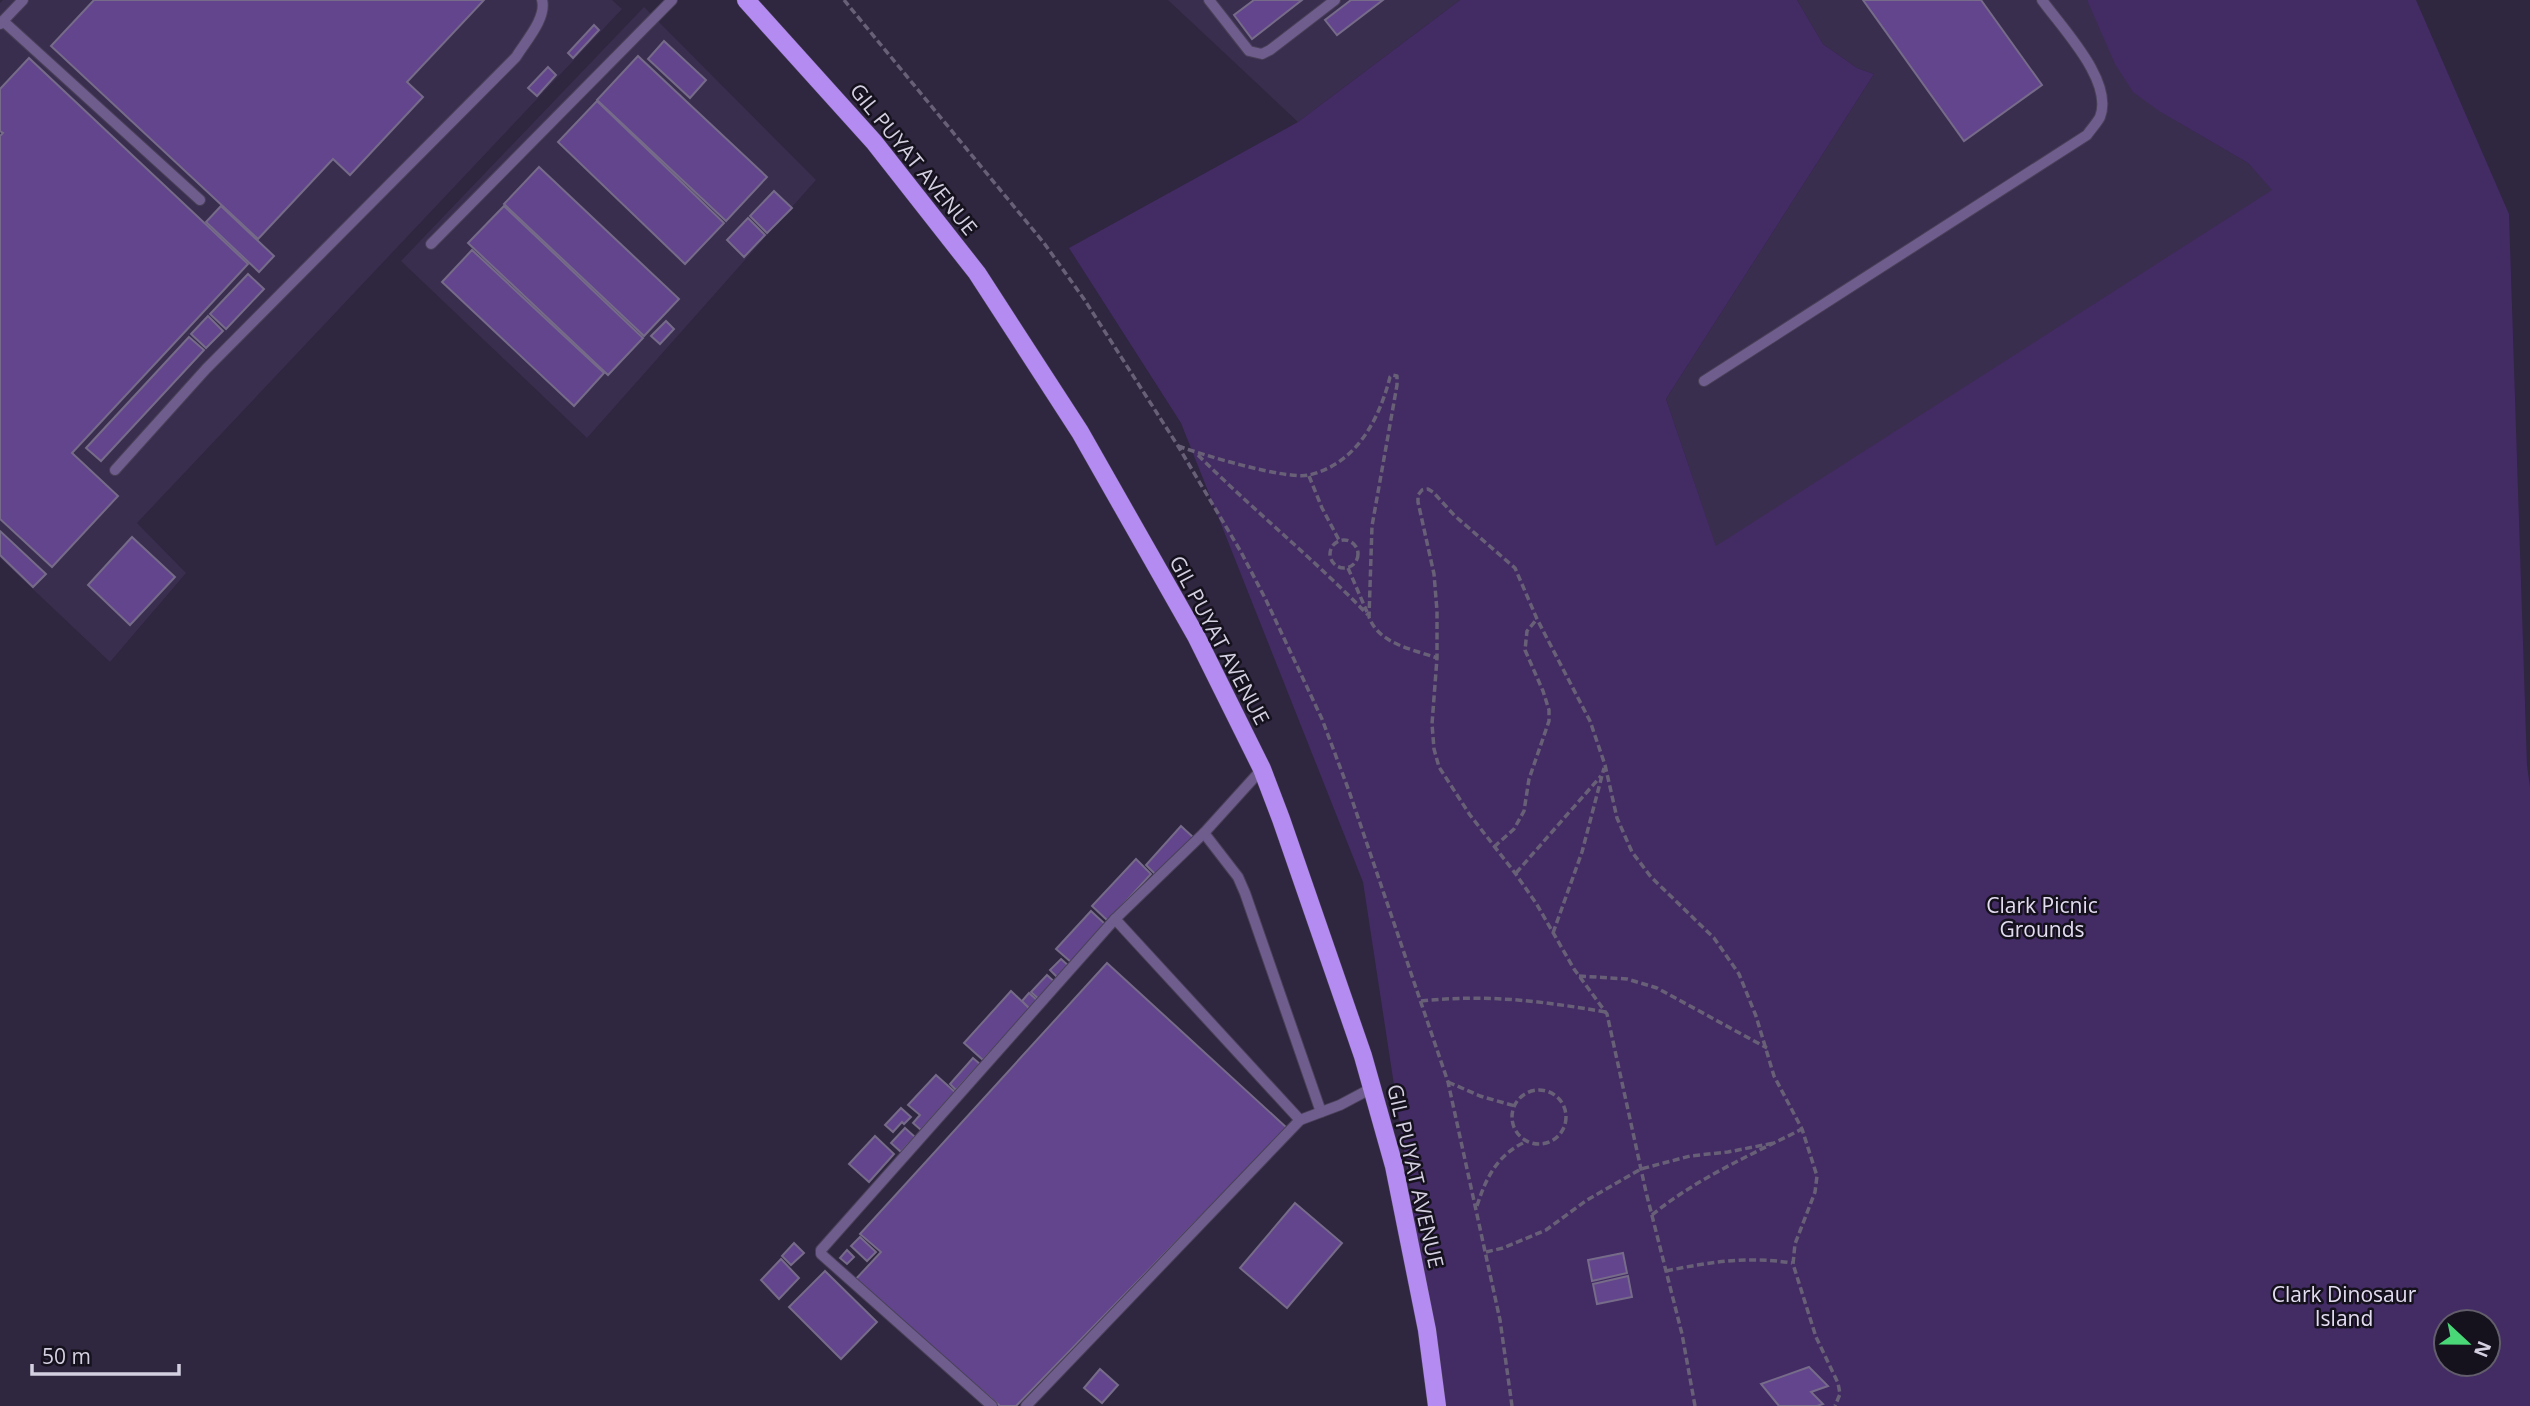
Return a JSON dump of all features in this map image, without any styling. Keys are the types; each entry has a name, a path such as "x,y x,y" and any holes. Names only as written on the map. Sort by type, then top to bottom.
{"main road":[{"name":"GIL PUYAT AVENUE","path":"746,0 874,142 977,273 1080,432 1196,636 1262,769 1282,819 1372,1087 1394,1166 1427,1330 1437,1406"}],"lane":[{"path":"23,0 2,23 200,200"},
{"path":"115,470 206,369 516,57 539,20 543,6 541,0"},
{"path":"431,244 671,0"},
{"path":"1209,0 1249,51 1257,54 1270,50 1335,0"},
{"path":"1704,381 2087,135 2100,118 2103,100 2097,75 2042,0"},
{"path":"992,1406 821,1254 821,1251 1115,919 1204,833 1262,769"},
{"path":"1204,833 1238,877 1245,893 1321,1112"},
{"path":"1115,919 1300,1120"},
{"path":"1026,1406 1300,1120 1340,1105 1372,1087"}],"path":[{"path":"844,0 1044,243 1084,299 1178,446 1241,552 1322,719 1448,1082 1500,1320 1512,1406"},
{"path":"1178,446 1280,474 1308,475 1353,452 1370,431 1385,400 1390,377 1397,376 1398,385 1372,526 1369,617"},
{"path":"1196,453 1307,555 1369,617"},
{"path":"1308,475 1339,540"},
{"path":"1695,1406 1682,1335 1651,1215 1606,1012 1579,976 1515,873 1449,786 1438,767 1432,724 1437,611 1434,573 1418,502 1422,489 1433,492 1455,516 1508,561 1521,578 1537,619 1590,721 1605,765 1617,818 1632,852 1651,877 1714,938 1732,965 1756,1016 1774,1076 1802,1129 1812,1156 1816,1183 1796,1244 1793,1264 1816,1337 1838,1383 1840,1394 1835,1406"},
{"path":"1339,540 1331,550 1331,559 1339,567 1348,568"},
{"path":"1339,540 1350,540 1358,548 1358,558 1348,568"},
{"path":"1348,568 1373,628 1391,642 1437,658"},
{"path":"1494,847 1514,829 1524,811 1529,779 1549,722 1544,691 1524,650 1527,631 1537,619"},
{"path":"1553,933 1582,852 1605,765"},
{"path":"1515,873 1602,774"},
{"path":"1579,976 1627,979 1657,988 1767,1049"},
{"path":"1421,1001 1465,996 1491,997 1606,1012"},
{"path":"1448,1082 1480,1096 1514,1105"},
{"path":"1476,1209 1484,1184 1498,1160 1511,1148 1527,1141 1545,1143 1554,1140 1563,1128 1564,1109 1552,1093 1542,1090 1525,1094 1514,1105 1513,1124 1527,1141"},
{"path":"1651,1215 1672,1198 1802,1129"},
{"path":"1485,1252 1503,1248 1546,1230 1587,1200 1641,1169 1690,1156 1774,1143"},
{"path":"1666,1271 1710,1261 1747,1259 1793,1264"}],"shaded area":[{"path":"3,0 612,0 622,9 137,523 186,573 110,662 0,558 0,3"},
{"path":"1168,0 1460,0 1298,122"},
{"path":"1797,0 2087,0 2180,123 2248,163 2273,190 1716,547 1666,399 1874,74 1857,68 1823,44"},
{"path":"644,7 816,180 587,438 401,261"}],"green space":[{"name":"Clark Picnic Grounds","path":"1460,0 1797,0 1823,44 1857,68 1874,74 1666,399 1716,546 2272,190 2248,163 2159,111 2133,92 2115,64 2087,0 2416,0 2509,214 2527,765 2530,787 2530,1406 1443,1406 1363,882 1181,423 1069,248 1298,122"}],"building":[{"path":"94,0 484,0 407,82 423,97 350,175 333,159 258,239 51,46"},
{"path":"1254,0 1302,0 1252,39 1234,15"},
{"path":"1351,0 1383,0 1337,35 1325,20"},
{"path":"1863,0 1981,0 2042,85 1964,141"},
{"path":"594,25 599,30 573,58 568,53"},
{"path":"664,41 706,80 690,98 648,59"},
{"path":"638,56 767,177 726,221 597,100"},
{"path":"29,58 248,264 72,453 118,496 52,567 0,519 0,136 3,133 0,131 0,89"},
{"path":"548,67 556,75 537,96 528,88"},
{"path":"597,101 724,223 685,264 558,142"},
{"path":"539,167 679,299 644,336 504,204"},
{"path":"774,191 792,208 767,233 750,216"},
{"path":"221,206 274,256 259,272 206,222"},
{"path":"504,206 643,338 608,375 468,243"},
{"path":"748,218 765,235 744,257 727,240"},
{"path":"472,250 604,373 574,406 442,282"},
{"path":"248,274 264,289 226,329 210,314"},
{"path":"208,316 223,331 206,348 191,334"},
{"path":"666,321 674,329 660,344 651,336"},
{"path":"189,337 204,350 101,461 86,448"},
{"path":"0,531 46,574 33,587 0,555"},
{"path":"132,537 175,577 130,625 88,585"},
{"path":"1181,826 1194,838 1158,877 1146,865"},
{"path":"1136,859 1151,874 1108,921 1092,906"},
{"path":"1091,911 1105,924 1071,962 1056,949"},
{"path":"1061,959 1070,967 1059,979 1050,970"},
{"path":"1107,963 1287,1128 1016,1406 1000,1406 854,1281 881,1252 860,1234"},
{"path":"1047,975 1057,984 1041,1001 1031,992"},
{"path":"1011,991 1030,1009 983,1060 964,1043"},
{"path":"1029,993 1038,1001 1030,1009 1022,1001"},
{"path":"973,1058 980,1064 956,1090 950,1084"},
{"path":"936,1075 955,1092 921,1130 913,1123 920,1115 908,1105"},
{"path":"901,1108 911,1117 893,1132 885,1125"},
{"path":"905,1128 915,1137 901,1152 891,1143"},
{"path":"875,1136 894,1154 869,1182 849,1164"},
{"path":"1295,1203 1342,1243 1287,1308 1240,1268"},
{"path":"860,1237 876,1252 867,1261 851,1246"},
{"path":"794,1243 804,1253 791,1265 782,1256"},
{"path":"847,1250 854,1257 847,1264 840,1258"},
{"path":"1623,1253 1627,1273 1592,1281 1588,1260"},
{"path":"781,1259 799,1278 779,1299 761,1280"},
{"path":"825,1271 877,1322 841,1359 789,1307"},
{"path":"1628,1276 1632,1297 1597,1304 1593,1284"},
{"path":"1809,1367 1828,1386 1811,1392 1823,1404 1779,1406 1761,1384"},
{"path":"1100,1369 1118,1385 1102,1403 1084,1388"}],"park label":[{"name":"Clark Dinosaur Island","path":"2344,1306"}]}
